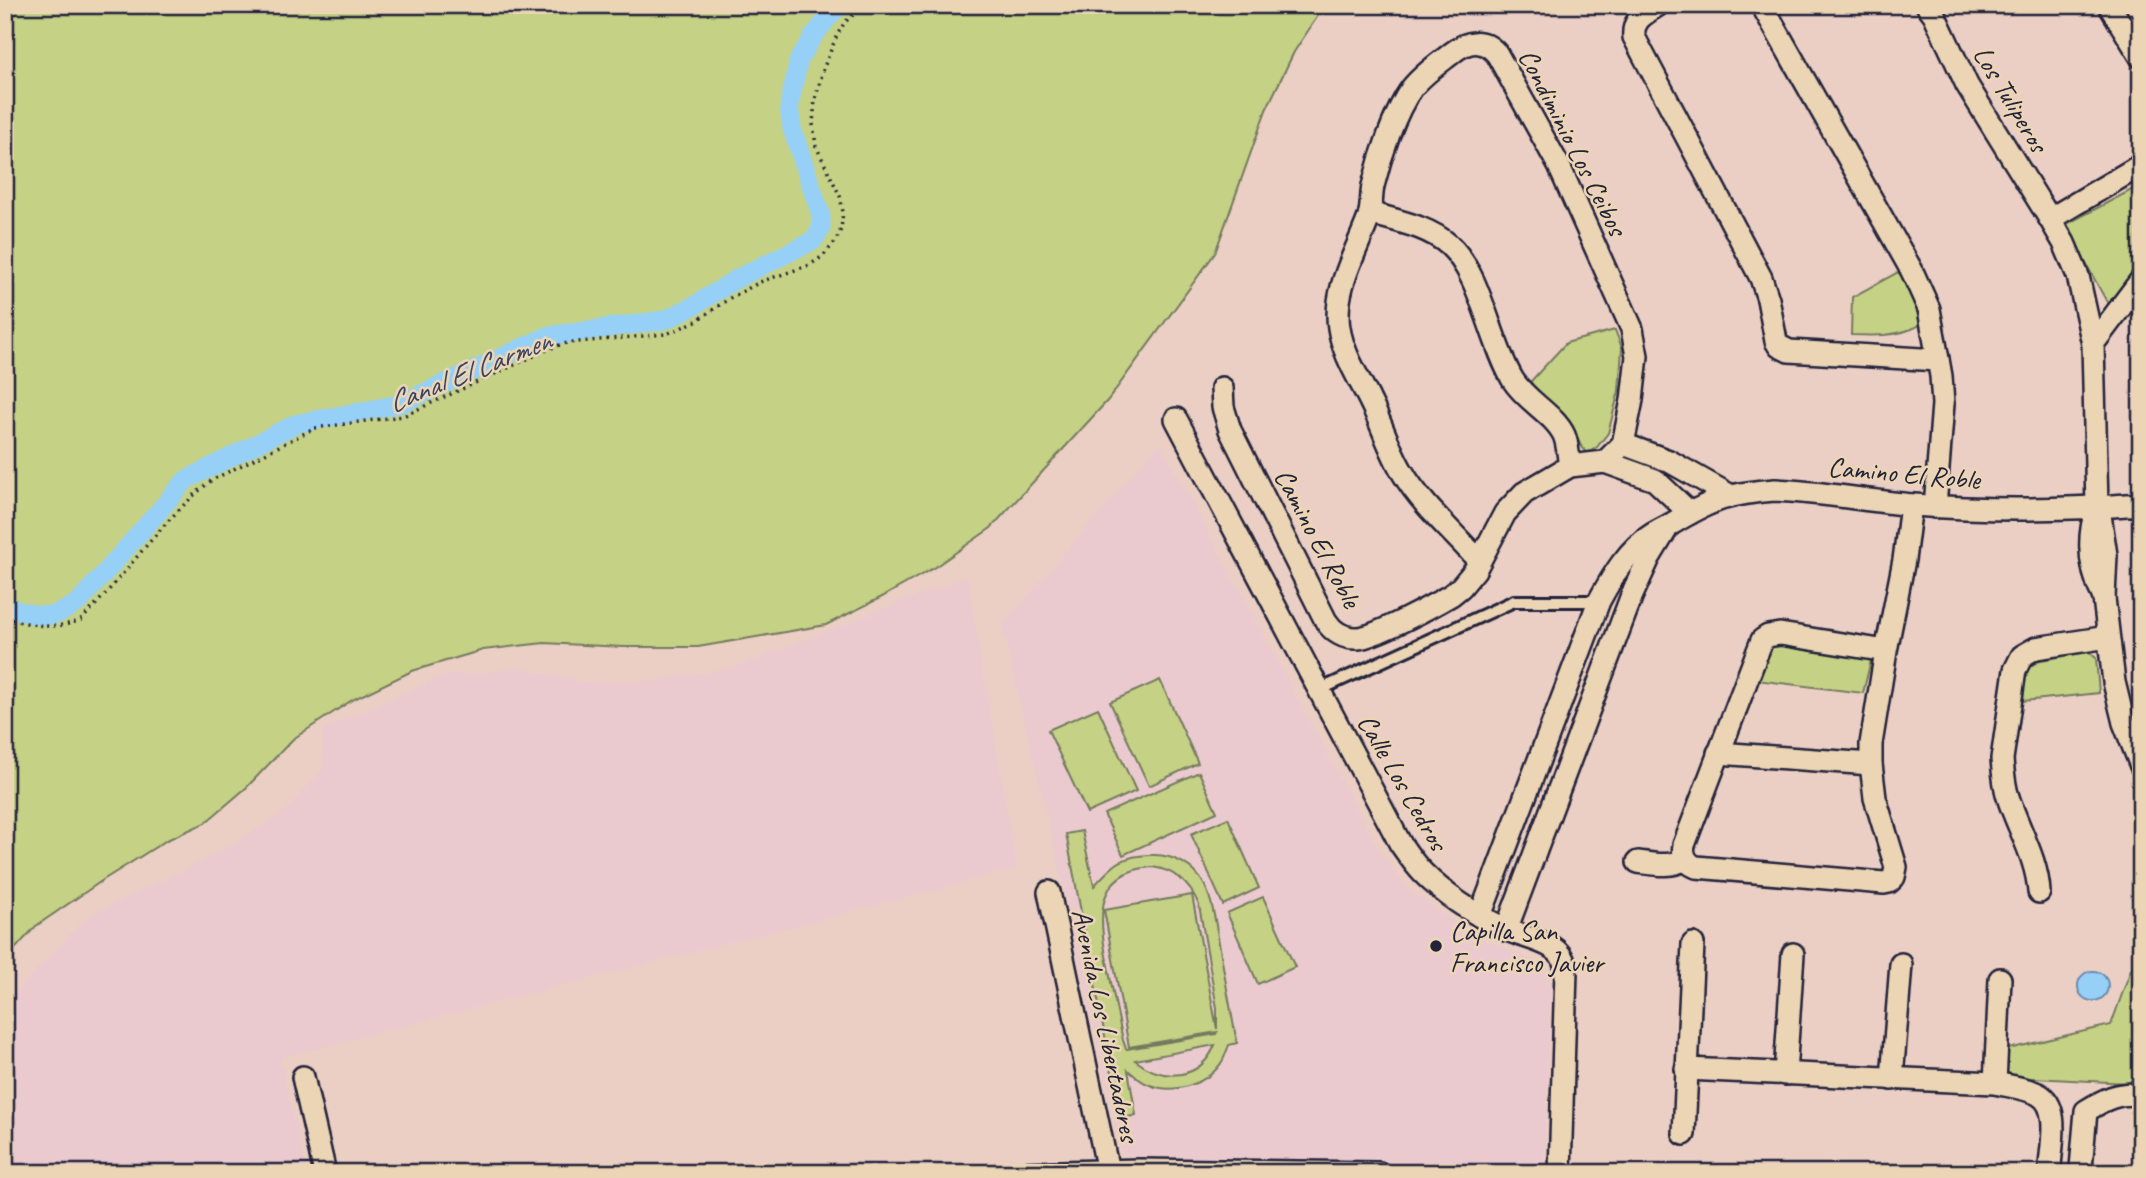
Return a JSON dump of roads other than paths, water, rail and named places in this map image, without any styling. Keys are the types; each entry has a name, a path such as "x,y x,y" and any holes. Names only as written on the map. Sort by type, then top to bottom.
{"street":[{"path":"1658,5 1639,18 1634,27 1634,37 1761,278 1779,346 1789,351 1938,360"},
{"path":"1762,5 1912,271 1929,309 1943,404 1935,506"},
{"name":"Los Tuliperos","path":"1927,5 1934,14 1967,85 2064,243 2078,276 2093,344 2097,508 2105,542 2104,597 2108,636 2118,703 2126,731 2141,765"},
{"path":"2109,5 2141,57"},
{"name":"Condiminio Los Ceibos","path":"1479,561 1403,474 1342,342 1338,317 1340,293 1370,213 1370,200 1377,172 1399,110 1420,78 1462,45 1474,42 1487,45 1497,54 1559,166 1632,329 1636,347 1636,378 1623,444"},
{"path":"2050,219 2141,165"},
{"path":"1370,213 1431,233 1456,253 1468,270 1513,380 1528,399 1563,432 1570,466"},
{"path":"2093,344 2141,280"},
{"name":"Camino El Roble","path":"1222,388 1223,407 1230,430 1326,621 1335,631 1350,638 1366,636 1438,603 1461,587 1479,561"},
{"name":"Calle Los Cedros","path":"1176,419 1400,843 1422,872 1450,896 1506,930 1549,946 1561,955 1565,962 1560,1173"},
{"path":"1605,462 1623,444 1669,461 1731,496"},
{"path":"1479,561 1505,513 1524,493 1570,466 1605,462 1655,480 1690,513"},
{"name":"Camino El Roble","path":"1480,916 1604,592 1622,563 1653,534 1710,502 1775,490 1911,505 2039,510 2141,504"},
{"path":"1886,651 1780,634 1768,636 1758,646 1684,845 1685,859 1696,867 1889,882 1894,877 1896,867 1875,798 1871,764 1872,734 1911,505"},
{"name":"Camino El Roble","path":"1506,930 1632,595 1649,558 1670,525"},
{"path":"1604,592 1618,596 1632,595"},
{"path":"2039,892 2035,865 2008,799 2003,774 2015,670 2022,656 2036,648 2108,636"},
{"path":"1718,753 1871,764"},
{"path":"1638,862 1665,865 1676,864 1685,859"},
{"name":"Avenida Los Libertadores","path":"1049,891 1108,1171"},
{"path":"1684,1135 1693,944"},
{"path":"1785,1074 1793,954"},
{"path":"1892,1079 1901,964"},
{"path":"1995,1083 2000,979"},
{"path":"1686,1069 1995,1083 2038,1094 2049,1103 2053,1119 2050,1167"},
{"path":"303,1077 325,1173"},
{"path":"2081,1168 2086,1111 2114,1095 2141,1095"},
{"path":"1021,1173 1379,1173"}],"lane":[{"path":"1319,690 1514,601 1604,592"}],"water":[{"path":"2093,971 2099,972 2107,980 2107,992 2099,1000 2093,1001 2087,1000 2079,992 2078,986 2079,980 2087,972"}],"waterway":[{"name":"Canal El Carmen","path":"5,607 44,616 69,608 80,601 186,480 295,424 400,404 548,336 665,320 738,278 814,240 821,229 821,215 792,129 789,106 799,59 815,34 833,12 843,5"}],"place":[{"name":"Capilla San Francisco Javier","path":"1436,946"}]}
